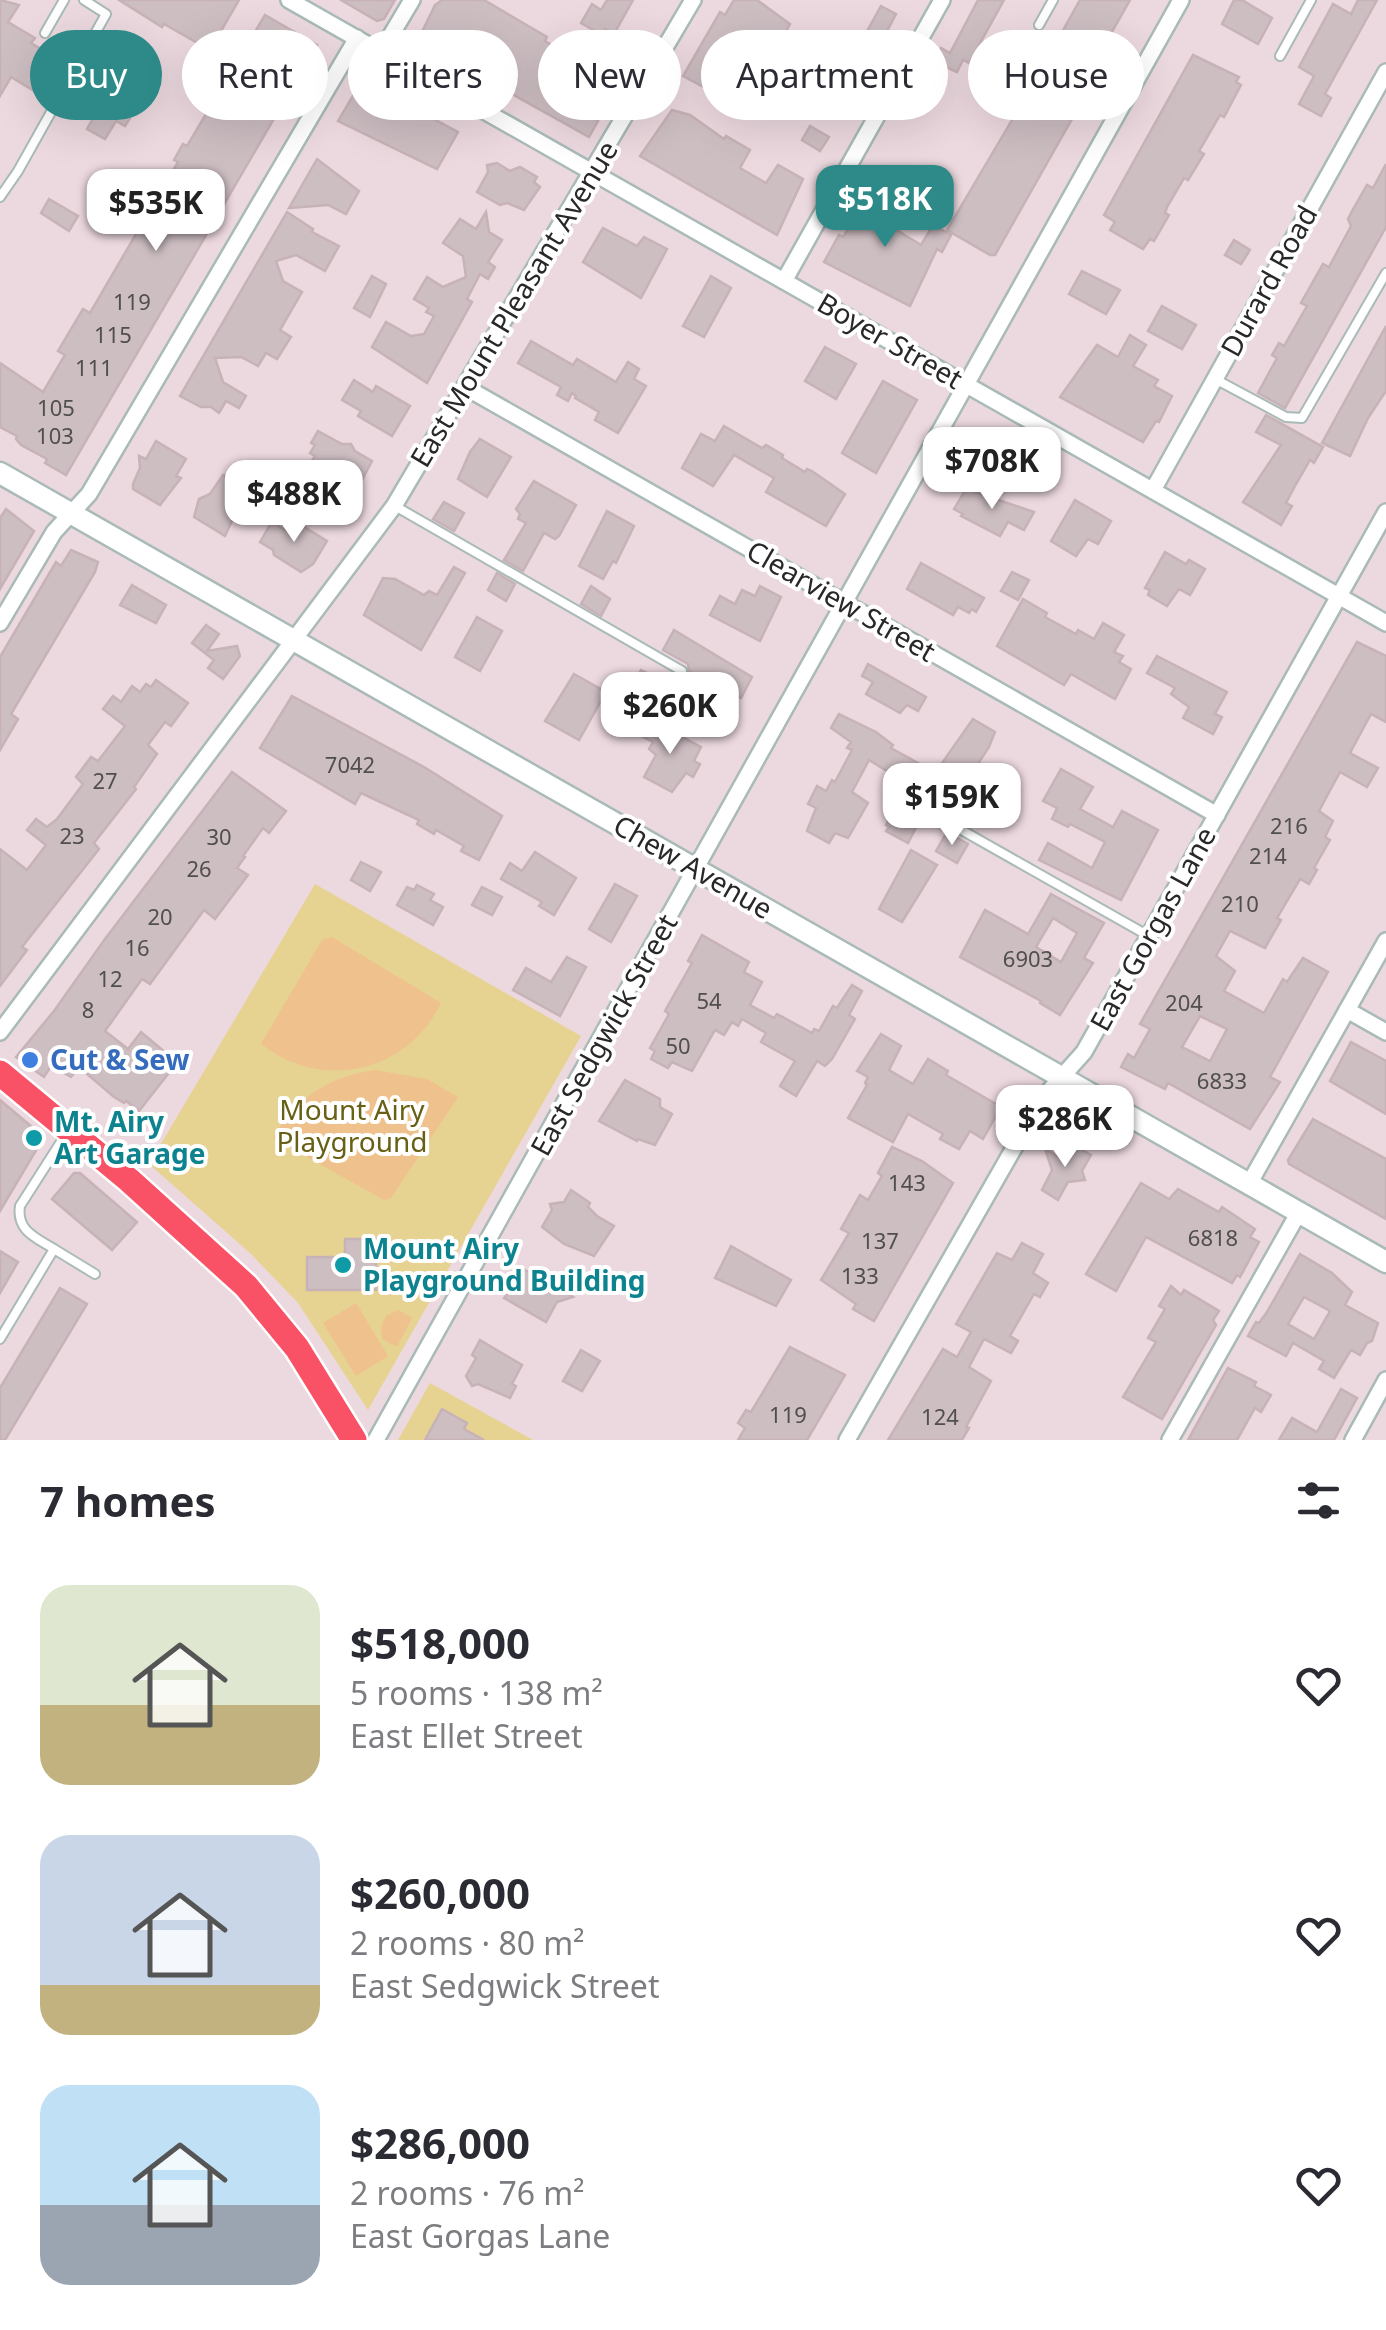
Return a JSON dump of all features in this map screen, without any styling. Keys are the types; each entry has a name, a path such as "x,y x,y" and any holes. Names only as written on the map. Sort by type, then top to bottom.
{"main road":[{"path":"0,1073 212,1254 253,1294 297,1348 354,1440"}],"street":[{"name":"Boyer Street","path":"289,0 348,33"},
{"path":"394,30 412,0"},
{"name":"East Mount Pleasant Avenue","path":"0,1032 394,506 693,0"},
{"path":"784,281 942,0"},
{"name":"East Sedgwick Street","path":"376,1440 1181,0"},
{"path":"0,622 54,532 89,494 348,53"},
{"name":"Durard Road","path":"1153,490 1386,72"},
{"name":"Boyer Street","path":"501,120 1386,623"},
{"name":"Clearview Street","path":"465,387 1217,814"},
{"name":"Chew Avenue","path":"0,473 1386,1262"},
{"name":"East Gorgas Lane","path":"847,1440 1042,1099 1084,1052 1386,512"},
{"path":"1249,1184 1386,940"},
{"path":"1347,1010 1386,1032"},
{"path":"1170,1440 1299,1212"},
{"path":"1353,1440 1386,1380"}],"lane":[{"path":"47,30 64,0"},
{"path":"0,197 106,14 84,0"},
{"path":"1039,25 1052,0"},
{"path":"1280,56 1310,0"},
{"path":"1215,380 1286,417 1302,418 1386,273"},
{"path":"394,506 682,671"},
{"path":"912,802 1148,936"},
{"path":"68,1130 18,1214 25,1230 95,1274"},
{"path":"0,1340 54,1250"}],"green space":[{"name":"Mount Airy Playground","path":"315,884 581,1036 368,1410 298,1303 251,1254 149,1164"},
{"path":"332,937 441,1003 426,1027 407,1046 361,1068 310,1068 261,1044 322,940"},
{"path":"375,1070 427,1079 458,1097 391,1198 384,1200 273,1138 292,1111 316,1091 343,1078"},
{"path":"356,1303 388,1356 356,1376 323,1323"},
{"path":"398,1310 412,1318 397,1347 382,1339 381,1327 386,1316"},
{"path":"430,1383 533,1440 398,1440"}],"building":[{"path":"0,0 19,5 8,22 30,35 30,89 11,77 0,96"},
{"path":"119,0 239,0 222,30 182,30 182,34 164,24 162,27"},
{"path":"341,0 395,0 384,19 377,21"},
{"path":"442,0 484,0 538,32 538,108 518,97 518,30 423,30 435,5"},
{"path":"607,0 633,0 616,30 593,30 581,23 592,4 601,10"},
{"path":"734,0 757,0 790,24 787,30 710,30 720,12 725,15"},
{"path":"978,0 1004,0 987,30 968,30 968,62 963,60 957,72 948,68 950,53"},
{"path":"1080,0 1130,0 1113,30 1063,30"},
{"path":"1234,0 1242,0 1272,18 1258,44 1222,24"},
{"path":"1358,0 1377,0 1325,94 1331,98 1321,116 1299,104 1314,76 1299,67 1333,4 1351,14"},
{"path":"881,6 896,14 888,30 868,30"},
{"path":"265,15 291,30 256,30"},
{"path":"701,45 701,86 683,76"},
{"path":"1193,55 1239,77 1236,82 1241,85 1199,151 1204,154 1167,207 1165,213 1169,215 1154,241 1150,239 1143,249 1110,230 1115,222 1104,215"},
{"path":"348,104 348,120 436,120 458,132 437,169 338,121"},
{"path":"681,112 750,150 740,168 766,183 778,165 803,179 777,235 640,156 665,120 681,120"},
{"path":"92,120 129,120 125,126 116,121 105,139 87,129"},
{"path":"202,120 273,120 66,475 0,427 0,363 43,392 65,355 58,351 83,309 90,313 178,162 174,160 183,144 187,146"},
{"path":"559,120 598,121 589,137"},
{"path":"1012,120 1071,120 995,255 947,230"},
{"path":"810,126 829,137 820,151 802,140"},
{"path":"317,159 359,191 346,214 328,205 289,208"},
{"path":"497,163 510,171 520,167 537,177 534,182 540,187 524,210 507,203 500,205 477,192 488,172 487,165"},
{"path":"1386,164 1386,227 1285,408 1258,393 1277,358 1272,355 1279,343 1284,346 1307,306 1301,303 1323,264 1329,267 1351,226 1348,219 1352,211 1367,185 1373,188"},
{"path":"886,176 902,185 882,221 921,245 933,225 951,235 942,252 937,249 910,306 824,262 839,235 843,237 861,210 866,213"},
{"path":"49,199 78,216 69,231 41,213"},
{"path":"287,212 312,232 339,246 325,271 296,255 276,261 283,281 302,292 280,330 291,337 277,359 266,353 258,366 241,357 215,358 223,382 246,396 239,408 226,401 219,413 211,407 201,407 180,396"},
{"path":"486,212 489,232 502,240 488,262 495,267 488,279 480,274 467,299 472,302 427,383 372,347 386,322 411,336 424,334 434,316 414,299 427,277 443,287 466,277 463,256 443,243 460,219 476,229"},
{"path":"603,228 637,246 644,237 667,249 641,298 583,262"},
{"path":"1234,240 1250,250 1241,264 1225,255"},
{"path":"1082,271 1120,290 1106,314 1069,294"},
{"path":"372,276 386,284 370,317 354,308"},
{"path":"711,276 731,288 704,337 683,326"},
{"path":"1162,306 1196,325 1182,349 1148,331"},
{"path":"1386,326 1386,391 1350,456 1322,443"},
{"path":"1130,335 1146,345 1133,366 1158,380 1154,386 1172,396 1143,442 1060,397 1097,345 1118,357"},
{"path":"531,341 573,365 577,359 616,382 628,362 639,369 634,379 646,386 618,433 595,420 599,412 572,393 568,401 557,395 561,387 518,363"},
{"path":"825,347 856,364 836,399 805,381"},
{"path":"354,380 373,392 376,386 410,406 392,436 358,416 361,411 342,400"},
{"path":"883,381 917,400 876,473 842,453"},
{"path":"1266,415 1323,447 1295,486 1286,503 1292,506 1281,525 1243,502 1281,445 1256,432"},
{"path":"724,426 762,448 766,445 845,494 826,526 766,492 774,478 734,455 713,486 682,468 701,434 715,441"},
{"path":"318,431 342,444 351,444 372,461 360,484 355,481 352,487 329,474 309,510 288,498 315,456 310,453 315,445 311,443"},
{"path":"480,439 511,457 487,497 458,479"},
{"path":"156,441 186,459 176,476 181,478 160,505 133,489 140,468 139,456 146,459"},
{"path":"223,475 246,486 235,509 238,520 232,521 225,536 194,517 199,499 210,494"},
{"path":"534,481 576,505 559,536 555,539 544,533 523,571 504,560 526,523 518,519 516,509"},
{"path":"966,489 1034,512 1024,530 1008,522 1000,536 954,509"},
{"path":"1075,500 1111,521 1098,544 1088,539 1076,556 1051,541"},
{"path":"444,502 464,513 454,531 433,519"},
{"path":"6,509 34,531 0,589 0,518"},
{"path":"607,511 634,526 616,563 613,561 603,579 579,566"},
{"path":"293,520 327,541 313,564 301,572 260,542 270,525 274,523 286,531"},
{"path":"71,550 98,562 95,572 11,714 18,719 0,750 0,657 56,562 61,566"},
{"path":"1165,552 1205,569 1190,595 1179,589 1167,606 1148,595 1150,590 1145,588"},
{"path":"921,563 984,598 976,612 958,607 953,615 907,589"},
{"path":"454,567 465,573 421,650 364,615 383,578 395,579 424,595 429,591 437,595"},
{"path":"1012,572 1029,580 1018,600 1001,591"},
{"path":"497,573 515,584 506,601 488,590"},
{"path":"132,585 166,605 156,623 120,605"},
{"path":"591,586 610,599 601,616 581,604"},
{"path":"760,586 781,597 760,641 710,615 720,596 735,604 742,590 755,596"},
{"path":"1023,599 1076,634 1078,630 1094,639 1103,623 1124,635 1114,652 1123,656 1119,662 1131,669 1115,699 1071,674 1064,685 997,646"},
{"path":"477,617 502,631 480,671 455,657"},
{"path":"206,625 219,634 207,651 237,646 240,656 223,679 208,668 214,660 192,643"},
{"path":"674,630 752,677 741,698 689,671 688,664 663,650"},
{"path":"1357,642 1386,656 1386,722 1371,714 1350,753 1378,768 1367,787 1340,772 1319,811 1333,821 1325,837 1330,840 1309,884 1300,879 1265,948 1230,931 1216,956 1235,971 1224,991 1264,1013 1283,979 1287,982 1303,958 1328,972 1270,1077 1280,1082 1250,1129 1168,1083 1165,1089 1121,1067 1128,1054 1134,1058 1150,1029 1140,1024","holes":["1200,1016 1227,1029 1210,1061 1182,1047"]},
{"path":"1157,656 1227,692 1215,714 1222,717 1213,734 1183,718 1189,707 1171,694 1175,688 1147,673"},
{"path":"868,664 926,697 918,711 907,705 900,713 866,694 873,682 862,676"},
{"path":"641,670 661,680 650,700 630,690"},
{"path":"574,674 606,692 579,740 545,721"},
{"path":"156,680 188,703 171,726 165,722 148,745 157,754 136,789 94,843 99,849 22,947 27,950 0,986 0,849 27,870 46,845 27,830 36,819 47,827 57,819 83,784 76,777 91,757 98,761 125,726 103,709 113,696 121,702 132,686 140,692"},
{"path":"292,696 424,767 502,816 479,860 461,851 464,846 417,824 419,820 361,793 355,804 260,748"},
{"path":"839,714 876,732 893,745 891,748 945,778 932,803 913,795 906,798 906,807 922,816 908,843 886,831 886,825 908,784 869,760 852,792 868,803 848,838 835,833 829,843 807,831 816,808 808,804 817,786 826,791 832,780 835,782 852,750 847,748 851,742 831,728"},
{"path":"973,719 995,732 966,782 940,766"},
{"path":"651,720 701,747 694,761 700,764 693,777 686,773 672,792 644,777 656,755 649,749 653,742 641,736"},
{"path":"1061,769 1093,787 1080,809 1113,827 1122,811 1158,830 1121,900 1039,860 1048,843 1092,868 1105,842 1052,819 1057,808 1043,801"},
{"path":"232,772 286,811 269,833 263,828 243,856 237,868 248,875 215,919 204,910 150,984 142,979 105,1031 128,1049 141,1032 172,1058 167,1065 172,1069 139,1111 114,1097 79,1067 71,1077 51,1066 44,1077 16,1057"},
{"path":"947,832 968,844 957,863 936,851"},
{"path":"911,850 937,865 902,922 879,909"},
{"path":"535,852 576,878 554,915 539,906 542,902 501,879 510,863 522,871"},
{"path":"361,862 381,872 370,891 351,880"},
{"path":"615,884 637,896 611,942 589,929"},
{"path":"417,885 434,894 430,900 443,907 433,925 397,905 407,887 414,890"},
{"path":"482,887 502,897 492,915 472,905"},
{"path":"1051,894 1104,923 1084,958 1093,963 1060,1015 960,957 985,910 1028,934","holes":["1053,918 1077,933 1061,962 1036,947"]},
{"path":"702,935 749,962 744,972 762,982 750,1005 812,1033 814,1029 819,1031 833,1006 837,1008 852,985 862,991 849,1015 855,1019 832,1059 825,1066 817,1061 796,1096 780,1086 795,1061 761,1042 766,1033 742,1019 738,1026 732,1022 724,1035 715,1030 692,1071 672,1062 668,1068 651,1059 655,1051 650,1048 669,1014 665,1011 692,963 688,961"},
{"path":"567,957 586,967 560,1016 513,990 526,968 551,982"},
{"path":"881,1034 901,1046 889,1070 913,1084 928,1059 948,1071 946,1075 1001,1107 983,1139 970,1131 959,1149 940,1139 943,1134 908,1114 893,1142 848,1118 867,1085 868,1077 857,1071"},
{"path":"1351,1042 1386,1061 1386,1114 1330,1081"},
{"path":"625,1080 660,1099 660,1107 672,1114 655,1145 637,1141 599,1121"},
{"path":"0,1100 44,1137 0,1211"},
{"path":"1313,1119 1386,1159 1386,1219 1289,1164"},
{"path":"1070,1143 1091,1155 1082,1171 1085,1180 1068,1182 1058,1200 1042,1190 1052,1170 1045,1149 1061,1159"},
{"path":"892,1147 922,1161 953,1183 874,1321 853,1309 856,1304 821,1280 849,1233 841,1229 860,1195 868,1200"},
{"path":"74,1173 80,1173 137,1222 112,1250 52,1199"},
{"path":"1141,1183 1169,1199 1178,1189 1219,1212 1222,1207 1255,1229 1250,1237 1259,1242 1240,1277 1237,1275 1232,1283 1146,1237 1116,1291 1086,1274"},
{"path":"571,1190 590,1203 588,1207 597,1216 614,1226 594,1256 564,1244 542,1227 552,1210 550,1204 564,1202"},
{"name":"Mount Airy Playground Building","path":"345,1239 376,1239 376,1290 307,1290 307,1257 345,1257"},
{"path":"1022,1243 1043,1254 1033,1273 1048,1283 1040,1297 1034,1294 1010,1336 1018,1341 1011,1353 984,1339 969,1367 991,1381 962,1440 888,1440 943,1349 957,1357 971,1332 956,1324 997,1253 1012,1260"},
{"path":"731,1246 791,1280 776,1306 715,1278"},
{"path":"0,1251 18,1262 0,1293"},
{"path":"1300,1254 1332,1273 1352,1292 1345,1305 1378,1323 1372,1341 1360,1355 1351,1350 1334,1378 1319,1369 1324,1361 1293,1343 1286,1356 1248,1336 1267,1312","holes":["1304,1297 1330,1311 1314,1339 1288,1324"]},
{"path":"525,1270 573,1297 557,1302 546,1322 504,1298"},
{"path":"1171,1286 1181,1295 1184,1290 1219,1311 1213,1320 1216,1325 1162,1419 1123,1397 1156,1342 1148,1338 1165,1309 1159,1306"},
{"path":"60,1288 87,1304 5,1440 0,1440 0,1388"},
{"path":"480,1340 522,1365 510,1398 478,1384 472,1386 466,1376"},
{"path":"790,1347 845,1375 807,1440 738,1440 745,1428 738,1423 746,1410 751,1412"},
{"path":"581,1350 600,1361 582,1391 563,1381"},
{"path":"1228,1368 1256,1382 1254,1386 1271,1395 1261,1412 1255,1408 1237,1440 1188,1440"},
{"path":"1341,1389 1357,1398 1334,1440 1279,1440 1292,1418 1317,1432"},
{"path":"442,1409 467,1423 464,1429 484,1440 425,1440"}],"place":[{"name":"Cut & Sew","path":"30,1060"},
{"name":"Mt. Airy Art Garage","path":"34,1138"},
{"name":"Mount Airy Playground Building","path":"343,1265"}]}
